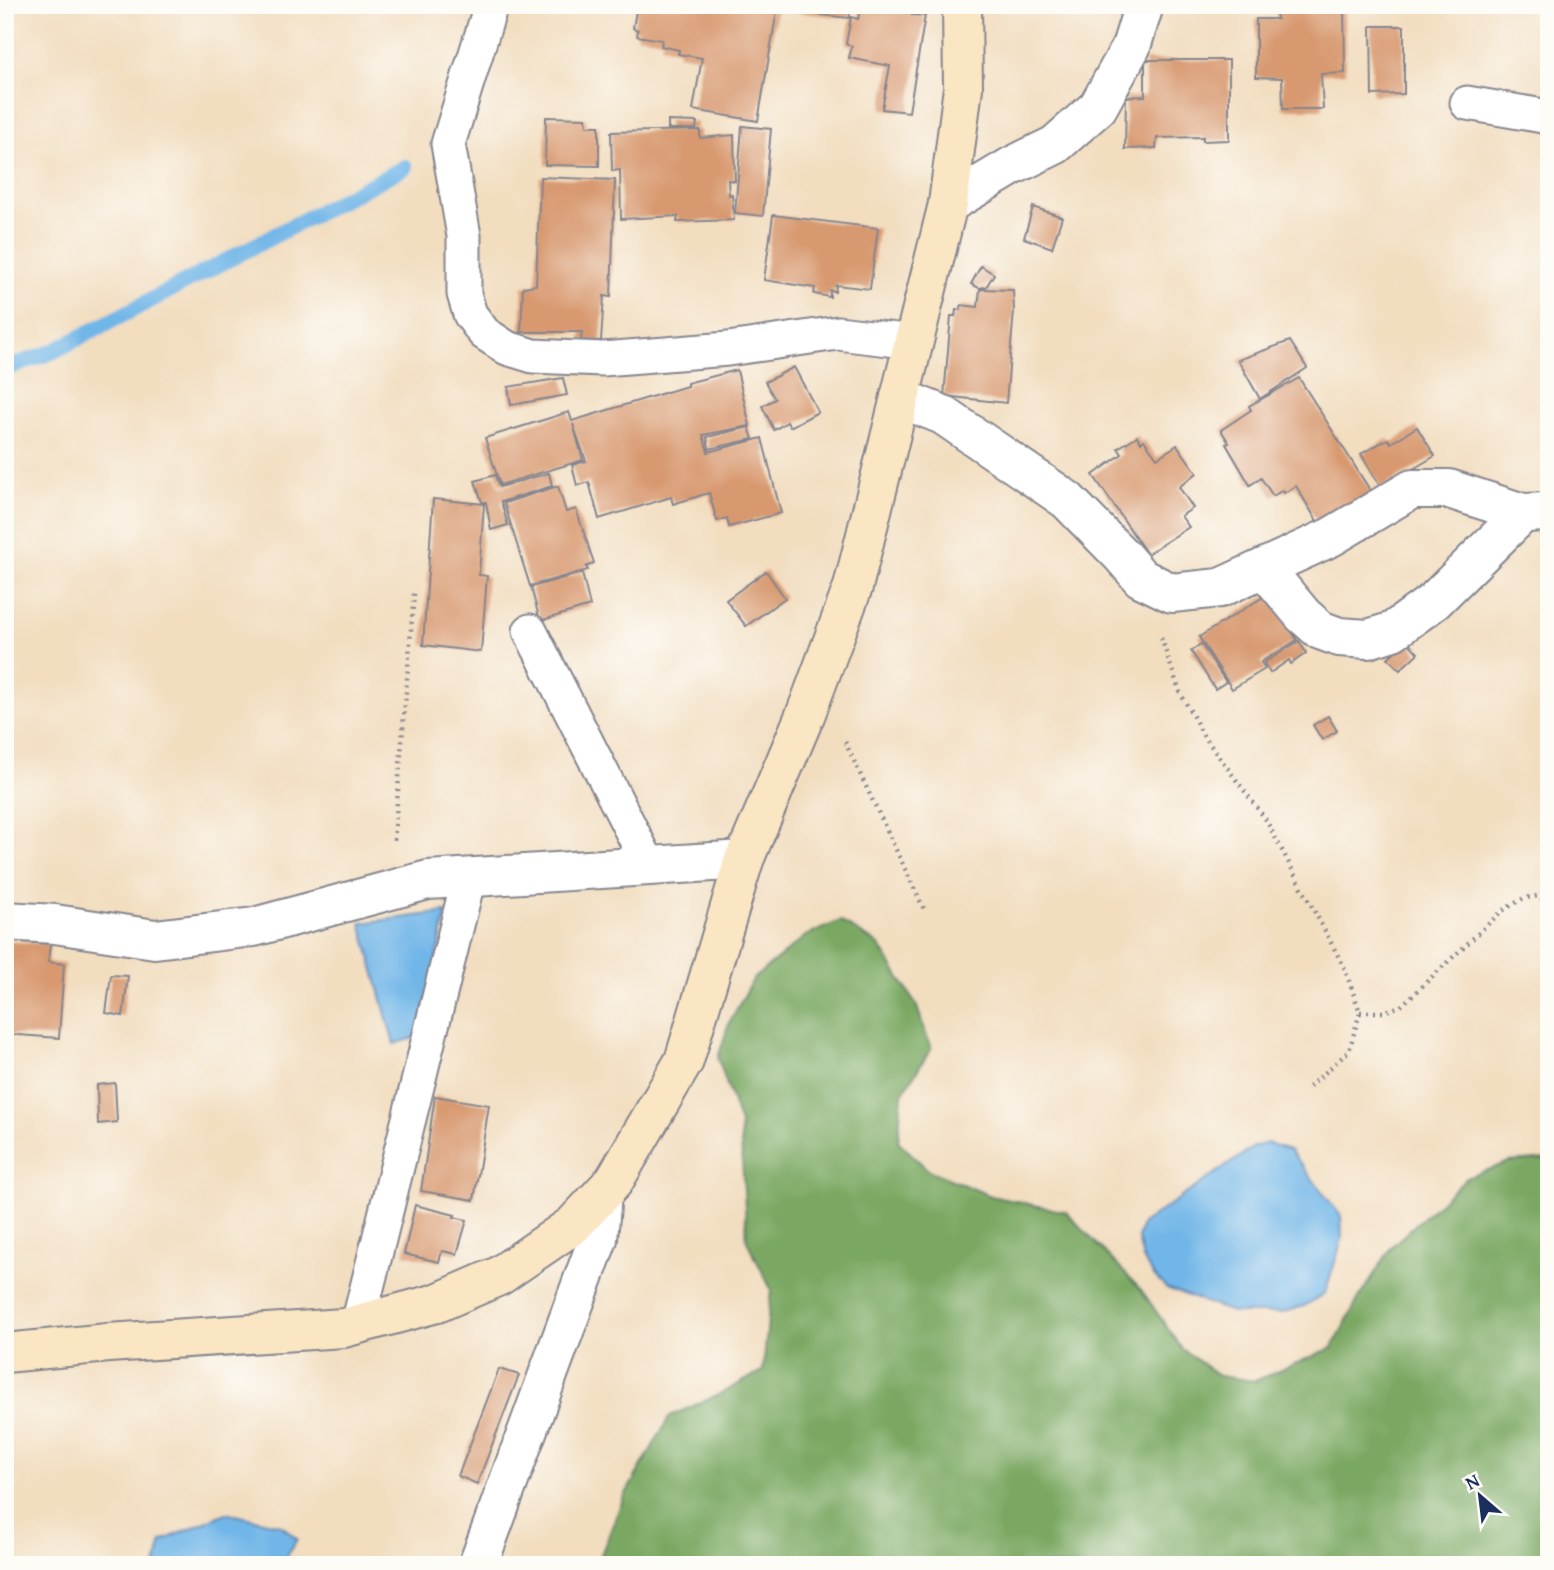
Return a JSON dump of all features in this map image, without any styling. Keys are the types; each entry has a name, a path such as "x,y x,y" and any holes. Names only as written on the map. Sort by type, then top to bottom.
{"street":[{"path":"5,1353 108,1343 344,1328 437,1303 499,1276 573,1226 614,1181 684,1061 744,860 818,683 853,587 948,204 963,88 962,5"},
{"path":"948,204 1055,145 1098,107 1131,47 1144,5"},
{"path":"900,398 943,415 1067,500 1141,578 1172,593 1220,589 1331,537 1412,489 1449,489 1536,512"},
{"path":"1264,568 1303,615 1320,630 1339,637 1368,639 1393,631 1434,601 1536,512"},
{"path":"5,921 55,924 155,939 254,927 428,880 744,860"},
{"path":"478,1565 598,1239 602,1194"}],"lane":[{"path":"491,5 484,36 448,144 464,236 464,294 470,314 484,333 507,348 533,356 603,359 728,349 838,333 913,342"},
{"path":"1467,103 1549,117"},
{"path":"530,631 650,867"},
{"path":"358,1324 469,877"}],"path":[{"path":"1141,578 1140,591 1159,631 1180,692 1203,735 1266,820 1344,967 1360,1012 1349,1051 1309,1087"},
{"path":"390,890 414,593"},
{"path":"818,683 924,909"},
{"path":"1360,1012 1383,1012 1401,1006 1502,911 1524,898 1539,896 1549,905"}],"green space":[{"path":"840,921 879,945 916,1004 931,1049 902,1094 898,1141 928,1170 991,1196 1066,1212 1142,1291 1182,1349 1219,1376 1255,1381 1332,1348 1359,1298 1393,1245 1466,1178 1509,1162 1549,1159 1549,1565 597,1565 623,1499 670,1416 763,1371 771,1289 747,1241 740,1124 718,1058 729,1023 754,978 807,935"}],"water":[{"path":"447,912 418,1037 394,1044 361,923"},
{"path":"1267,1143 1290,1150 1341,1216 1342,1240 1325,1293 1304,1306 1281,1313 1234,1313 1166,1288 1143,1259 1138,1238 1142,1224 1254,1147"},
{"path":"226,1513 281,1525 297,1539 282,1565 156,1565 162,1541"}],"building":[{"path":"637,5 694,5 715,9 716,5 852,5 849,18 777,10 758,121 693,110 702,58 678,54 679,50 661,46 662,40 637,36 638,30 633,28"},
{"path":"861,5 913,5 912,15 925,16 909,112 882,109 890,66 849,58 852,46 846,44 851,17 858,19"},
{"path":"1275,5 1344,5 1345,73 1321,74 1323,109 1283,109 1282,78 1256,77 1256,19 1277,19"},
{"path":"1371,26 1404,26 1404,94 1372,95"},
{"path":"1145,60 1229,60 1229,140 1203,141 1203,137 1157,138 1156,148 1125,149 1126,97 1145,96"},
{"path":"546,117 586,118 587,126 599,126 599,166 545,165"},
{"path":"668,121 697,122 696,129 668,129"},
{"path":"742,126 771,129 763,216 735,213"},
{"path":"700,130 700,138 734,135 735,181 728,180 734,220 677,222 678,216 621,219 620,170 612,171 611,132"},
{"path":"540,177 615,180 611,297 604,296 601,341 581,340 582,332 521,332 523,287 536,285"},
{"path":"1033,207 1062,217 1052,248 1024,238"},
{"path":"773,215 878,228 870,289 836,285 835,292 830,290 830,297 814,294 815,288 764,280"},
{"path":"981,266 994,274 986,287 979,288 971,284"},
{"path":"980,289 1013,290 1014,311 1006,403 944,396 951,316 955,316 956,310 961,310 961,305 978,307"},
{"path":"1290,341 1307,368 1260,399 1238,360"},
{"path":"794,367 818,412 790,427 787,422 774,430 762,406 775,399 765,382"},
{"path":"737,370 750,426 703,435 708,452 762,438 781,513 729,527 727,518 717,521 709,493 673,504 671,497 599,519 589,482 577,486 572,465 586,461 573,424 583,460 500,485 485,438 569,412 572,421 687,386 687,383"},
{"path":"563,378 567,395 511,405 508,387"},
{"path":"1299,378 1375,498 1323,531 1296,486 1273,496 1261,478 1250,485 1226,444 1229,443 1221,430 1251,410 1249,406"},
{"path":"749,427 753,439 709,449 707,437"},
{"path":"1417,427 1435,456 1381,488 1361,454 1388,439 1391,443"},
{"path":"1137,436 1141,442 1144,440 1157,458 1177,445 1197,473 1179,487 1193,508 1181,516 1189,527 1147,554 1093,475 1122,454 1118,448"},
{"path":"549,473 552,486 501,502 508,525 491,530 486,502 482,502 475,481 495,475 499,487"},
{"path":"558,486 566,512 576,509 594,563 586,567 588,570 530,586 504,503"},
{"path":"433,499 484,504 479,575 487,576 481,652 423,645"},
{"path":"766,571 785,598 746,626 726,600"},
{"path":"582,573 590,606 540,621 531,587"},
{"path":"1268,594 1297,640 1261,662 1265,669 1232,689 1199,637"},
{"path":"1406,640 1418,653 1400,670 1388,658"},
{"path":"1299,641 1306,653 1291,664 1289,660 1270,673 1264,663"},
{"path":"1201,644 1226,682 1215,689 1191,651"},
{"path":"1328,716 1337,731 1322,740 1313,725"},
{"path":"5,941 50,944 48,962 64,964 59,1038 5,1034"},
{"path":"111,975 128,976 123,1016 106,1013"},
{"path":"115,1083 117,1122 98,1124 97,1085"},
{"path":"435,1096 489,1105 474,1200 421,1191"},
{"path":"415,1205 467,1220 457,1254 442,1251 439,1262 404,1254"},
{"path":"499,1369 519,1375 477,1484 458,1476"}],"waterway":[{"path":"5,369 52,352 405,167"}]}
